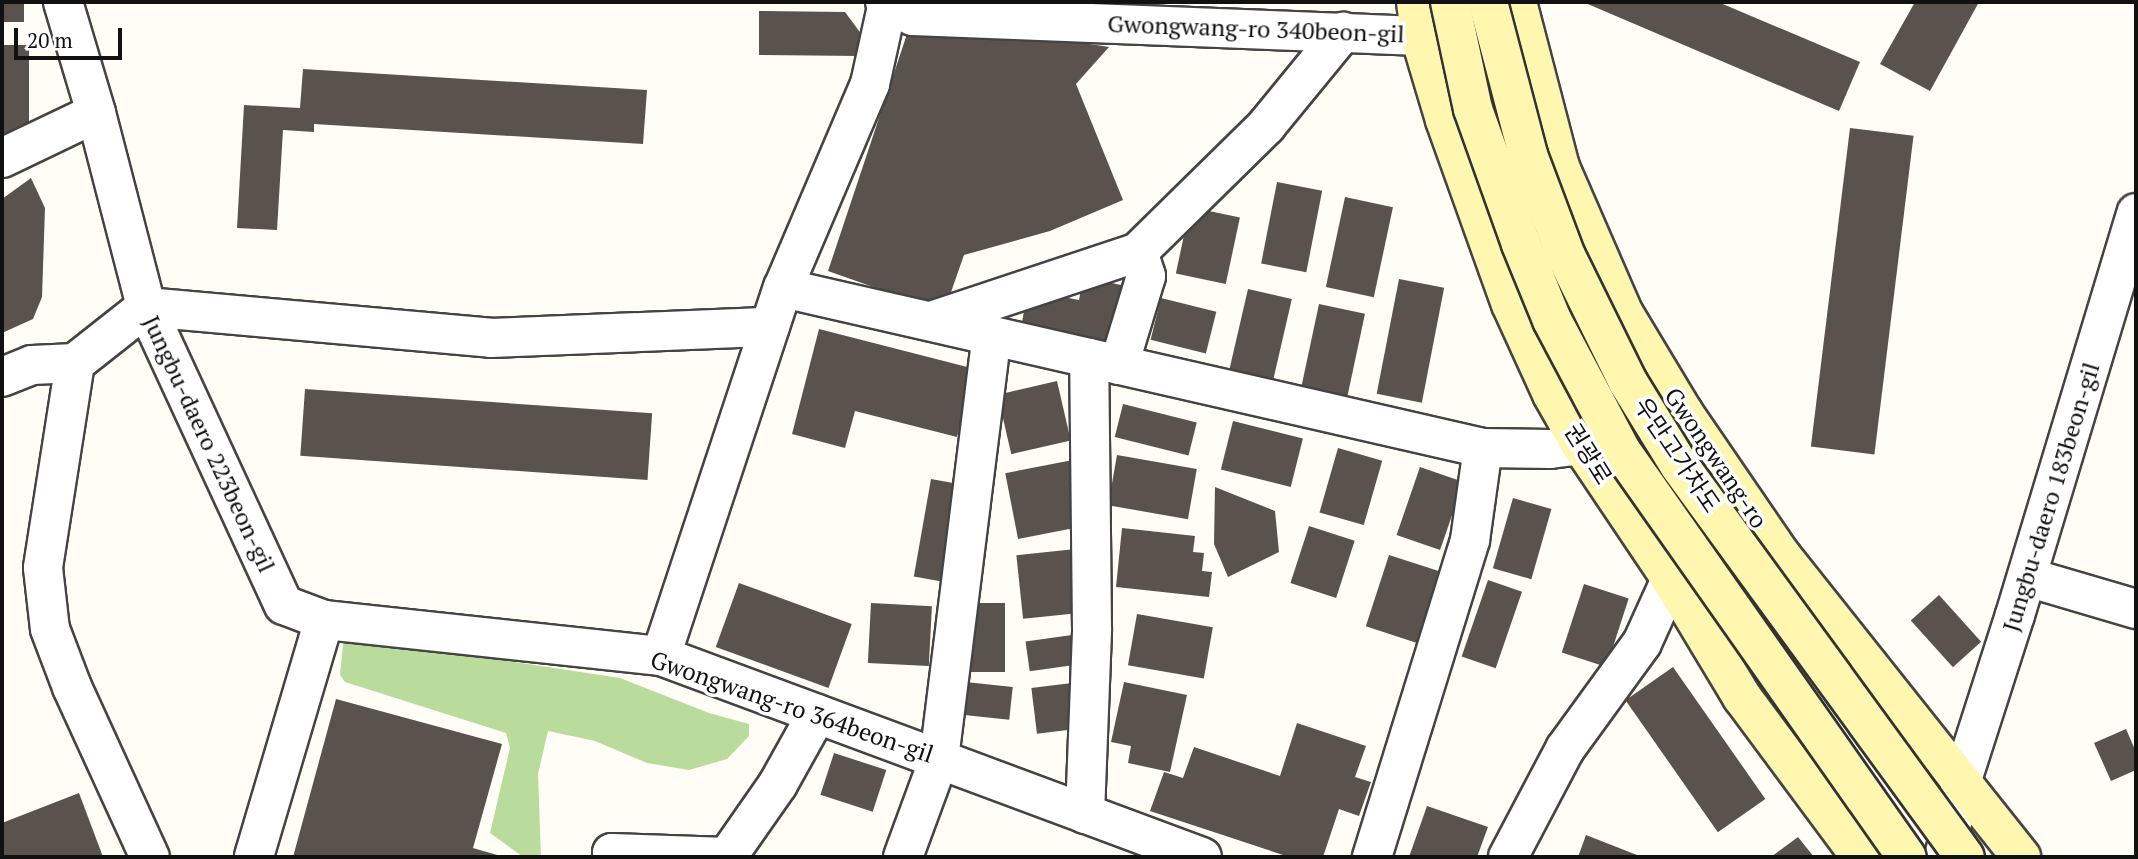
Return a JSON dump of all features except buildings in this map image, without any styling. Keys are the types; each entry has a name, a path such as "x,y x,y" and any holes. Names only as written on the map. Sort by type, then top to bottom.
{"street":[{"name":"Jungbu-daero 223beon-gil","path":"63,2 96,113 146,307 284,605 324,620"},
{"path":"661,656 783,288 870,85 887,2"},
{"name":"Gwongwang-ro 340beon-gil","path":"887,2 913,16 1343,32 1418,19"},
{"name":"우만고가차도","path":"1450,2 1474,109 1521,244 1552,320 1616,440 1851,782 1907,857"},
{"name":"우만고가차도","path":"1488,2 1528,155 1566,256 1628,382 1679,464 1965,857"},
{"name":"Gwongwang-ro","path":"1517,2 1560,167 1623,312 1683,412 1781,555 2021,857"},
{"name":"권광로","path":"1418,19 1445,120 1511,304 1552,394 1581,445 1671,579 1742,697 1861,857"},
{"path":"930,321 1138,252 1266,126 1343,32"},
{"path":"2,158 96,113"},
{"name":"Jungbu-daero 183beon-gil","path":"1944,857 1962,780 2136,213"},
{"path":"1085,814 1104,361 1146,276 1138,252"},
{"path":"783,288 1483,448 1550,449 1581,445 1683,412"},
{"path":"2,377 32,365 75,363 146,307 491,338 771,327"},
{"path":"903,857 939,759 992,336"},
{"path":"75,363 43,568 50,629 72,687 150,857"},
{"path":"1372,857 1470,540 1483,448"},
{"path":"2026,577 2136,609"},
{"path":"1508,857 1565,748 1642,643 1671,579"},
{"path":"254,857 324,620"},
{"name":"Gwongwang-ro 364beon-gil","path":"324,620 661,656 1202,857"},
{"path":"612,857 612,853 727,857 778,784 817,714"}],"green space":[{"path":"344,636 620,678 709,713 749,724 749,736 727,759 689,770 647,763 595,741 548,731 538,774 541,857 523,857 490,833 510,748 506,733 345,682 340,675"}]}
